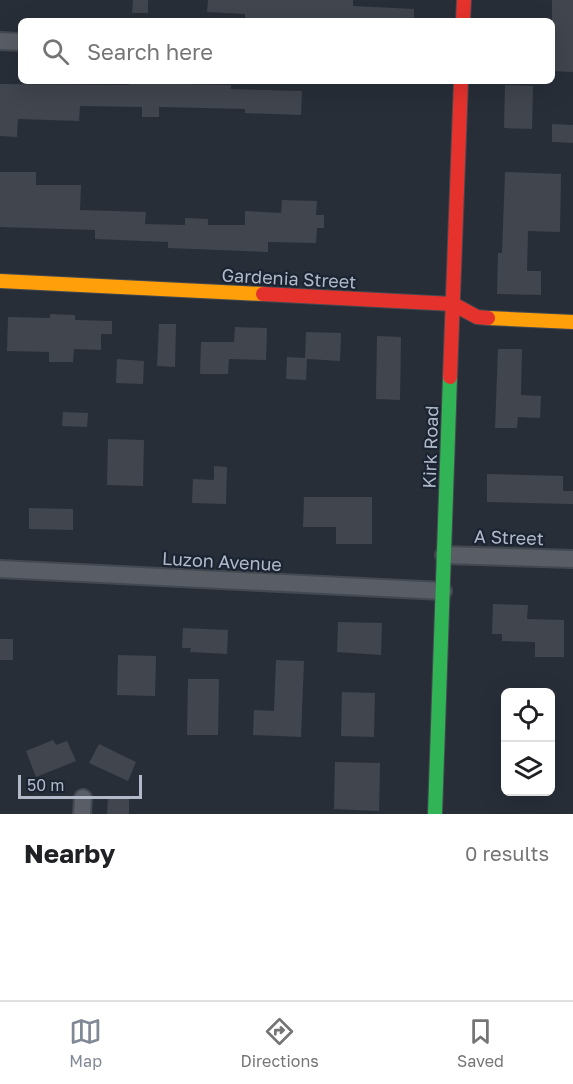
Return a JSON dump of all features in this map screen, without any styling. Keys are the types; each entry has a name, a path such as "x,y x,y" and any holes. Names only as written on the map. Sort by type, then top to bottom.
{"street":[{"path":"463,18 464,0"},
{"path":"0,41 18,42"},
{"name":"Kirk Road","path":"435,814 461,84"},
{"name":"Gardenia Street","path":"0,281 453,304 477,317 573,322"},
{"name":"A Street","path":"444,555 573,559"},
{"name":"Luzon Avenue","path":"0,570 443,591"}],"building":[{"path":"133,0 148,0 148,13 132,13"},
{"path":"208,0 353,0 353,6 414,9 414,18 245,18 245,14 207,12"},
{"path":"552,0 573,0 573,72 555,71 555,18 552,18"},
{"path":"0,84 231,85 231,89 302,91 301,115 245,113 245,109 159,107 159,117 142,117 142,107 80,106 79,121 18,119 17,137 0,136"},
{"path":"505,85 533,86 532,129 504,128"},
{"path":"552,124 573,125 573,143 552,142"},
{"path":"0,172 36,172 36,185 81,185 80,210 146,212 145,224 185,225 185,218 208,219 208,225 245,225 245,211 281,213 282,200 317,201 316,215 324,215 324,228 317,228 316,243 268,242 268,252 168,248 168,242 95,239 95,230 0,227"},
{"path":"505,172 561,174 560,232 528,231 527,271 541,271 541,295 497,294 498,253 502,253"},
{"path":"50,314 75,315 75,320 112,321 112,334 101,334 101,350 74,349 73,362 49,362 49,352 7,351 8,317 50,318"},
{"path":"159,324 176,324 175,367 157,366"},
{"path":"235,327 267,328 266,360 229,359 228,374 200,374 201,342 234,342"},
{"path":"306,332 341,333 340,361 307,359 306,380 286,379 287,357 305,358"},
{"path":"377,336 401,337 400,400 376,399"},
{"path":"498,349 522,349 521,395 541,396 540,418 518,417 517,428 495,428"},
{"path":"117,359 144,361 143,384 116,383"},
{"path":"63,412 88,413 87,427 62,426"},
{"path":"108,439 144,440 143,486 107,485"},
{"path":"214,466 227,467 226,504 192,503 193,479 214,480"},
{"path":"487,474 563,476 563,491 573,491 573,504 487,502"},
{"path":"304,497 372,497 372,544 336,544 336,527 303,527"},
{"path":"29,508 73,509 73,530 29,529"},
{"path":"493,604 528,605 527,619 564,620 564,657 535,657 535,642 502,641 502,634 492,634"},
{"path":"338,622 382,623 381,655 337,652"},
{"path":"183,628 228,630 227,654 190,652 191,648 182,648"},
{"path":"0,639 13,639 13,660 0,660"},
{"path":"118,655 156,656 155,696 117,695"},
{"path":"276,660 304,661 301,737 253,735 254,710 274,711"},
{"path":"188,679 219,679 218,735 187,735"},
{"path":"342,692 375,693 374,737 341,736"},
{"path":"53,740 56,745 67,741 76,761 36,777 26,751"},
{"path":"99,744 136,762 128,781 89,763"},
{"path":"335,762 380,763 379,811 334,809"},
{"path":"108,796 129,797 129,814 107,814"}],"traffic: fast":[{"path":"435,814 450,377"}],"traffic: slow":[{"path":"0,281 263,294"},
{"path":"488,318 573,322"}],"traffic: jam":[{"path":"463,18 464,0"},
{"path":"450,377 461,84"},
{"path":"263,294 453,304 477,317 488,318"}]}
